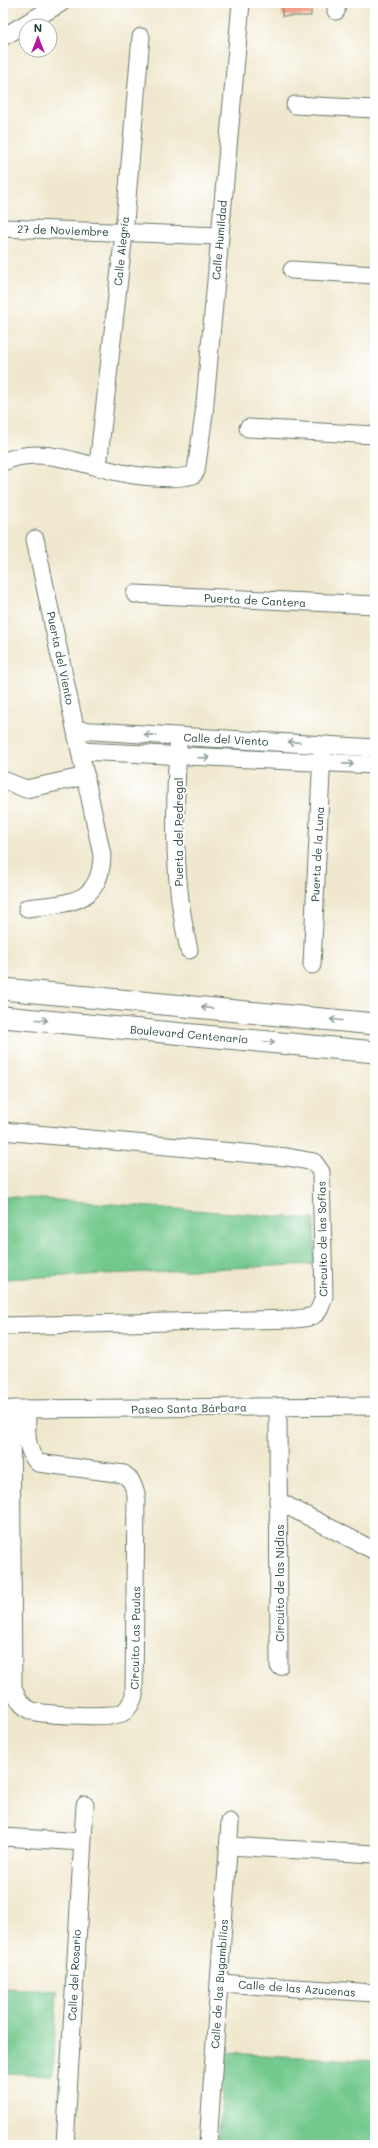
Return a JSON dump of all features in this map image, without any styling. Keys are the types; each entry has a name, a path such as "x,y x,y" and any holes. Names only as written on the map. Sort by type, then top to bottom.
{"main road":[{"path":"3,989 375,1024"},
{"name":"Boulevard Centenario","path":"3,1017 375,1052"}],"street":[{"path":"3,37 61,3"},
{"name":"Calle Humildad","path":"98,466 113,471 172,478 192,475 198,466 241,3"},
{"name":"Calle Alegría","path":"98,466 124,233 141,37"},
{"path":"295,104 375,109"},
{"name":"27 de Noviembre","path":"3,228 219,236"},
{"path":"292,270 375,275"},
{"path":"248,428 375,435"},
{"path":"3,462 14,457 54,456 98,466"},
{"name":"Puerta del Viento","path":"27,908 74,902 86,895 102,868 102,855 86,776 35,539"},
{"name":"Puerta de Cantera","path":"135,594 375,606"},
{"name":"Calle del Viento","path":"76,730 375,748"},
{"name":"Puerta del Pedregal","path":"179,737 177,757 177,886 181,916 189,950"},
{"name":"Puerta de la Luna","path":"312,965 322,744"},
{"name":"Calle del Viento","path":"81,752 375,765"},
{"path":"3,780 26,789 86,776"},
{"name":"Circuito de las Sofias","path":"3,1131 287,1157 314,1162 321,1172 324,1296 320,1311 313,1317 295,1319 3,1326"},
{"name":"Paseo Santa Bárbara","path":"14,1409 375,1406"},
{"name":"Circuito de las Nidias","path":"278,1407 279,1666"},
{"name":"Circuito Las Paulas","path":"14,1409 31,1456 38,1463 124,1474 131,1481 136,1493 134,1696 130,1707 121,1714 103,1716 32,1711 19,1702 13,1688 14,1409"},
{"path":"278,1501 375,1551"},
{"name":"Calle del Rosario","path":"65,2145 85,1805"},
{"name":"Calle de las Bugambilias","path":"208,2145 230,1822"},
{"path":"3,1837 82,1842"},
{"path":"228,1846 375,1854"},
{"name":"Calle de las Azucenas","path":"219,1982 375,1993"}],"green space":[{"path":"3,1196 314,1219 315,1264 3,1279"},
{"path":"3,1988 57,1990 53,2075 3,2073"},
{"path":"226,2053 375,2061 375,2145 218,2145"}],"building":[{"path":"282,3 311,4 311,16 282,16"}]}
